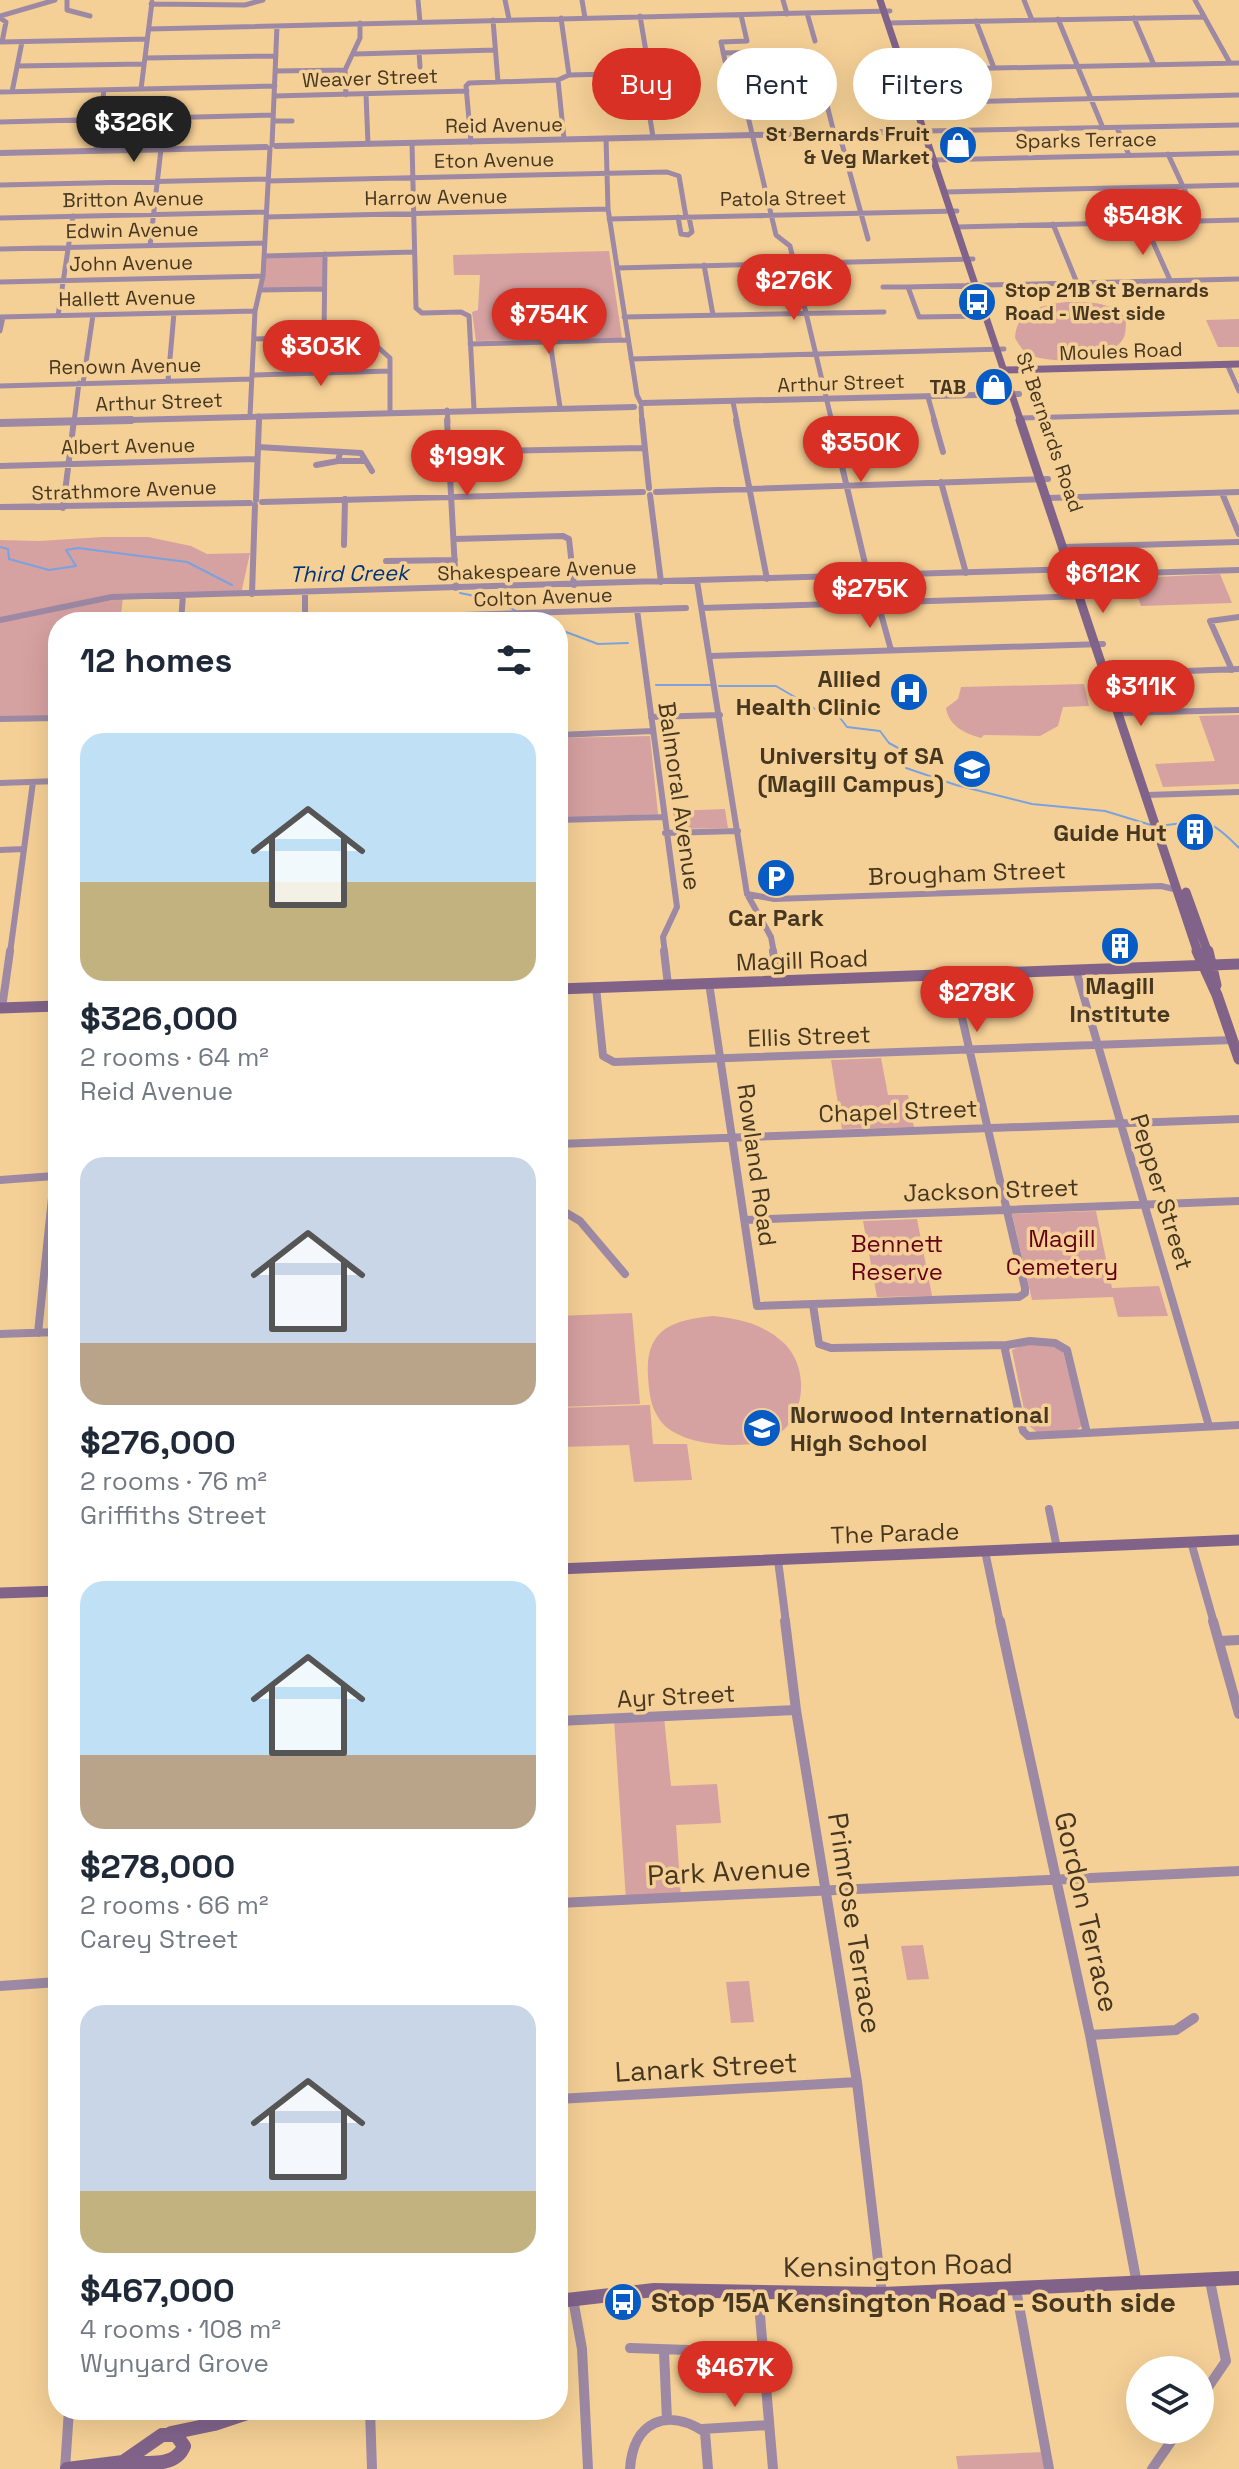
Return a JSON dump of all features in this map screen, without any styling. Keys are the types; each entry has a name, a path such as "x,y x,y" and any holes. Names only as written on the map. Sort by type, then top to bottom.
{"main road":[{"name":"St Bernards Road","path":"883,0 900,48"},
{"name":"St Bernards Road","path":"924,120 960,226 975,285 1001,349"},
{"name":"St Bernards Road","path":"975,285 1001,349 1208,965"},
{"name":"Moules Road","path":"1008,370 1239,364"},
{"name":"St Bernards Road","path":"1157,816 1177,885 1208,965"},
{"name":"Magill Road","path":"568,988 953,978 1239,964"},
{"path":"1208,965 1239,1059"},
{"path":"1,1008 48,1006"},
{"name":"The Parade","path":"568,1569 1237,1541"},
{"path":"0,1593 48,1591"},
{"name":"Kensington Road","path":"568,2299 654,2290 882,2294 1137,2285 1239,2278"},
{"path":"162,2460 159,2435 176,2438 226,2420"},
{"path":"66,2469 180,2456 176,2438"}],"street":[{"path":"0,17 55,0"},
{"path":"67,0 67,10 90,16"},
{"path":"141,89 152,2 245,5 263,0"},
{"path":"418,0 420,22"},
{"path":"505,0 509,19"},
{"path":"582,0 585,18"},
{"path":"783,0 787,14"},
{"path":"1024,0 1032,20"},
{"path":"1195,0 1230,63"},
{"path":"149,29 888,12"},
{"path":"807,13 815,41"},
{"path":"722,48 721,42 747,41 741,15"},
{"path":"640,16 646,48"},
{"path":"0,17 6,22 1,42 147,39"},
{"path":"891,23 1204,17"},
{"path":"561,18 569,75"},
{"path":"1134,18 1154,65"},
{"path":"1058,19 1103,128"},
{"path":"493,20 498,82"},
{"path":"976,21 994,68 1239,63"},
{"path":"346,95 345,70 355,54 360,23"},
{"path":"252,594 258,447 252,377 255,311 263,276 277,26"},
{"path":"12,92 22,42"},
{"path":"355,54 495,50"},
{"path":"419,52 420,67"},
{"path":"17,66 276,56"},
{"path":"275,71 345,70"},
{"path":"471,142 469,83 558,80 569,75 592,75"},
{"path":"558,80 564,139"},
{"path":"0,92 275,86"},
{"path":"96,150 104,90"},
{"name":"Weaver Street","path":"274,96 467,91"},
{"path":"366,94 368,144"},
{"path":"992,101 1239,95"},
{"path":"0,122 273,118 292,121"},
{"path":"650,120 653,137"},
{"path":"748,120 776,235 790,246 795,263 868,576"},
{"path":"833,120 868,239"},
{"path":"928,132 1239,125"},
{"path":"1117,128 1129,155"},
{"name":"Reid Avenue","path":"0,153 928,132"},
{"path":"606,138 609,219 640,417 661,582"},
{"path":"412,143 417,310 422,313 468,314 474,409"},
{"path":"150,246 161,149"},
{"name":"Sparks Terrace","path":"937,160 1239,153"},
{"path":"1168,154 1199,221"},
{"name":"Eton Avenue","path":"0,185 676,173 684,217"},
{"path":"948,192 1239,185"},
{"name":"Harrow Avenue","path":"266,215 608,209"},
{"name":"Patola Street","path":"609,219 954,211"},
{"name":"Britton Avenue","path":"0,218 266,215"},
{"path":"58,316 73,216"},
{"path":"960,226 1237,220 1239,229"},
{"path":"1144,222 1170,280"},
{"path":"1053,224 1077,283"},
{"name":"Edwin Avenue","path":"0,249 264,243"},
{"path":"264,256 414,252"},
{"path":"324,336 325,254"},
{"path":"617,268 970,259"},
{"path":"704,265 713,315"},
{"name":"John Avenue","path":"0,282 263,276"},
{"path":"883,287 1239,279"},
{"path":"908,287 918,316 922,318 987,316"},
{"path":"260,290 324,289"},
{"name":"Hallett Avenue","path":"1,317 255,311"},
{"path":"624,317 884,312"},
{"path":"168,381 174,313"},
{"path":"63,508 74,421 93,315"},
{"path":"0,331 1,317"},
{"path":"254,339 366,338 388,356 390,412"},
{"path":"470,344 627,340"},
{"path":"550,342 560,407"},
{"path":"631,359 1001,349"},
{"path":"1227,364 1239,391"},
{"name":"Renown Avenue","path":"0,386 390,371"},
{"name":"Arthur Street","path":"0,423 1016,394"},
{"path":"928,397 943,452"},
{"path":"733,402 767,579"},
{"path":"447,410 456,588"},
{"path":"1024,418 1239,412"},
{"path":"258,447 295,446 362,453 365,457 363,461"},
{"path":"449,452 643,448"},
{"path":"338,461 340,453"},
{"name":"Albert Avenue","path":"0,466 257,459"},
{"path":"316,465 363,461 371,466 372,471"},
{"name":"Strathmore Avenue","path":"0,507 63,508 1044,479"},
{"path":"941,482 966,573"},
{"path":"1051,498 1239,492"},
{"path":"1222,493 1239,534"},
{"path":"344,545 345,499"},
{"path":"454,539 563,536 569,539 574,585"},
{"path":"1067,547 1239,542"},
{"path":"386,561 455,560"},
{"name":"Shakespeare Avenue","path":"0,620 92,599 183,595 966,573 1239,570"},
{"path":"697,581 747,894 771,937 778,981"},
{"path":"305,593 305,612"},
{"path":"182,612 183,595"},
{"path":"702,608 1084,596"},
{"path":"878,603 891,650"},
{"name":"Colton Avenue","path":"564,612 686,608"},
{"name":"Balmoral Avenue","path":"637,610 677,907 662,940 668,985"},
{"path":"1110,674 1236,670 1210,621 1239,617"},
{"path":"710,656 1100,644"},
{"path":"1123,713 1239,710"},
{"path":"651,717 720,715"},
{"path":"0,719 48,718"},
{"path":"568,735 653,731"},
{"path":"0,783 48,781"},
{"path":"1,1008 33,782"},
{"path":"1150,795 1239,792"},
{"path":"568,820 663,817"},
{"path":"665,833 738,831"},
{"path":"0,850 24,849"},
{"name":"Brougham Street","path":"753,908 758,903 774,899 1177,885"},
{"name":"Brougham Street","path":"747,894 774,899"},
{"name":"Pepper Street","path":"1076,970 1209,1426"},
{"path":"953,978 1025,1288 1024,1295 813,1305 819,1344 831,1348 1054,1342 1067,1350 1087,1433"},
{"name":"Rowland Road","path":"709,983 757,1306 813,1305"},
{"name":"Ellis Street","path":"596,987 603,1056 607,1060 722,1059 1233,1040"},
{"name":"Chapel Street","path":"568,1144 1239,1119"},
{"path":"0,1180 48,1176"},
{"name":"Jackson Street","path":"745,1220 1239,1201"},
{"path":"568,1214 580,1221 625,1274"},
{"path":"38,1333 48,1235"},
{"path":"0,1334 48,1332"},
{"path":"1007,1345 1005,1350 1023,1431 1028,1436 1239,1425"},
{"path":"1049,1509 1057,1548"},
{"path":"1191,1542 1239,1714"},
{"name":"Gordon Terrace","path":"985,1551 1090,2035 1137,2285"},
{"name":"Primrose Terrace","path":"778,1560 796,1710 857,2082 882,2294"},
{"path":"1220,1641 1239,1640"},
{"name":"Ayr Street","path":"568,1721 796,1710"},
{"name":"Park Avenue","path":"568,1903 1239,1871"},
{"path":"0,1986 48,1983"},
{"path":"1090,2035 1176,2030 1194,2018"},
{"name":"Lanark Street","path":"568,2098 857,2082"},
{"path":"1210,2281 1226,2361 1214,2379"},
{"path":"1016,2289 1049,2469"},
{"path":"758,2292 773,2469"},
{"path":"568,2313 582,2349 588,2469"},
{"path":"630,2348 652,2348 664,2352 689,2350"},
{"path":"664,2352 667,2420"},
{"path":"66,2469 68,2420"},
{"path":"370,2420 372,2469"},
{"path":"630,2469 629,2455 635,2437 649,2425 667,2420 702,2429 769,2425"},
{"path":"702,2429 707,2435 708,2469"},
{"path":"1152,2469 1169,2444"}],"green space":[{"path":"609,251 622,338 476,341 472,312 478,310 480,275 454,275 453,255"},
{"path":"325,254 324,289 260,290 264,256"},
{"path":"1066,302 1098,304 1120,312 1126,318 1124,337 1107,352 1079,359 1049,360 1025,352 1015,338 1020,321 1040,307"},
{"path":"1239,319 1239,347 1218,347 1206,320"},
{"path":"148,537 191,546 207,554 250,553 241,594 112,597 0,620 0,540"},
{"path":"1220,574 1232,603 1141,606 1133,585 1091,587 1089,580"},
{"path":"123,598 121,612 51,612"},
{"path":"48,613 48,716 0,718 0,622"},
{"path":"1084,684 1089,706 1063,707 1058,726 1040,736 984,735 981,738 958,728 950,720 946,708 958,699 961,687"},
{"path":"1239,715 1239,784 1163,787 1155,764 1215,761 1199,716"},
{"path":"650,736 658,814 568,818 568,738"},
{"path":"725,809 728,828 675,829 673,811"},
{"path":"881,1058 888,1095 908,1095 914,1127 842,1129 831,1060"},
{"name":"Magill Cemetery","path":"1096,1211 1112,1288 1159,1286 1168,1316 1118,1317 1113,1297 1032,1300 1012,1214"},
{"name":"Bennett Reserve","path":"917,1219 932,1296 877,1297 863,1221"},
{"path":"632,1313 640,1404 568,1407 568,1316"},
{"path":"713,1316 760,1327 777,1337 794,1356 801,1386 799,1401 786,1428 774,1437 748,1444 719,1444 689,1439 676,1434 655,1412 650,1397 648,1360 656,1337 674,1324"},
{"path":"1053,1344 1063,1351 1082,1426 1073,1432 1038,1433 1027,1424 1012,1350 1022,1345"},
{"path":"650,1405 653,1444 687,1444 692,1480 634,1482 629,1445 568,1447 568,1408"},
{"path":"664,1717 671,1786 717,1784 721,1823 676,1825 681,1898 626,1900 614,1719"},
{"path":"923,1945 929,1979 907,1980 901,1946"},
{"path":"749,1981 754,2022 731,2023 726,1982"},
{"path":"1043,2452 1046,2469 958,2469 956,2456"}],"waterway":[{"name":"Third Creek","path":"0,547 8,549 9,559 49,570 76,566 66,550 78,548 187,562 232,585"},
{"name":"Third Creek","path":"460,593 499,601 516,611"},
{"name":"Third Creek","path":"568,633 598,644 628,643"},
{"name":"Third Creek","path":"656,685 712,685"},
{"name":"Third Creek","path":"719,686 776,686 817,710"},
{"name":"Third Creek","path":"837,714 847,727 880,731 889,743 900,749 906,768 956,785 1032,804 1105,811 1151,825"},
{"name":"Third Creek","path":"1166,825 1207,823 1239,848"}],"place":[{"name":"St Bernards Fruit & Veg Market","path":"958,145"},
{"name":"Stop 21B St Bernards Road - West side","path":"977,302"},
{"name":"TAB","path":"994,387"},
{"name":"Allied Health Clinic","path":"909,692"},
{"name":"University of SA (Magill Campus)","path":"972,769"},
{"name":"Guide Hut","path":"1195,832"},
{"name":"Car Park","path":"776,878"},
{"name":"Magill Institute","path":"1120,946"},
{"name":"Norwood International High School","path":"762,1428"},
{"name":"Stop 15A Kensington Road - South side","path":"623,2302"}]}
